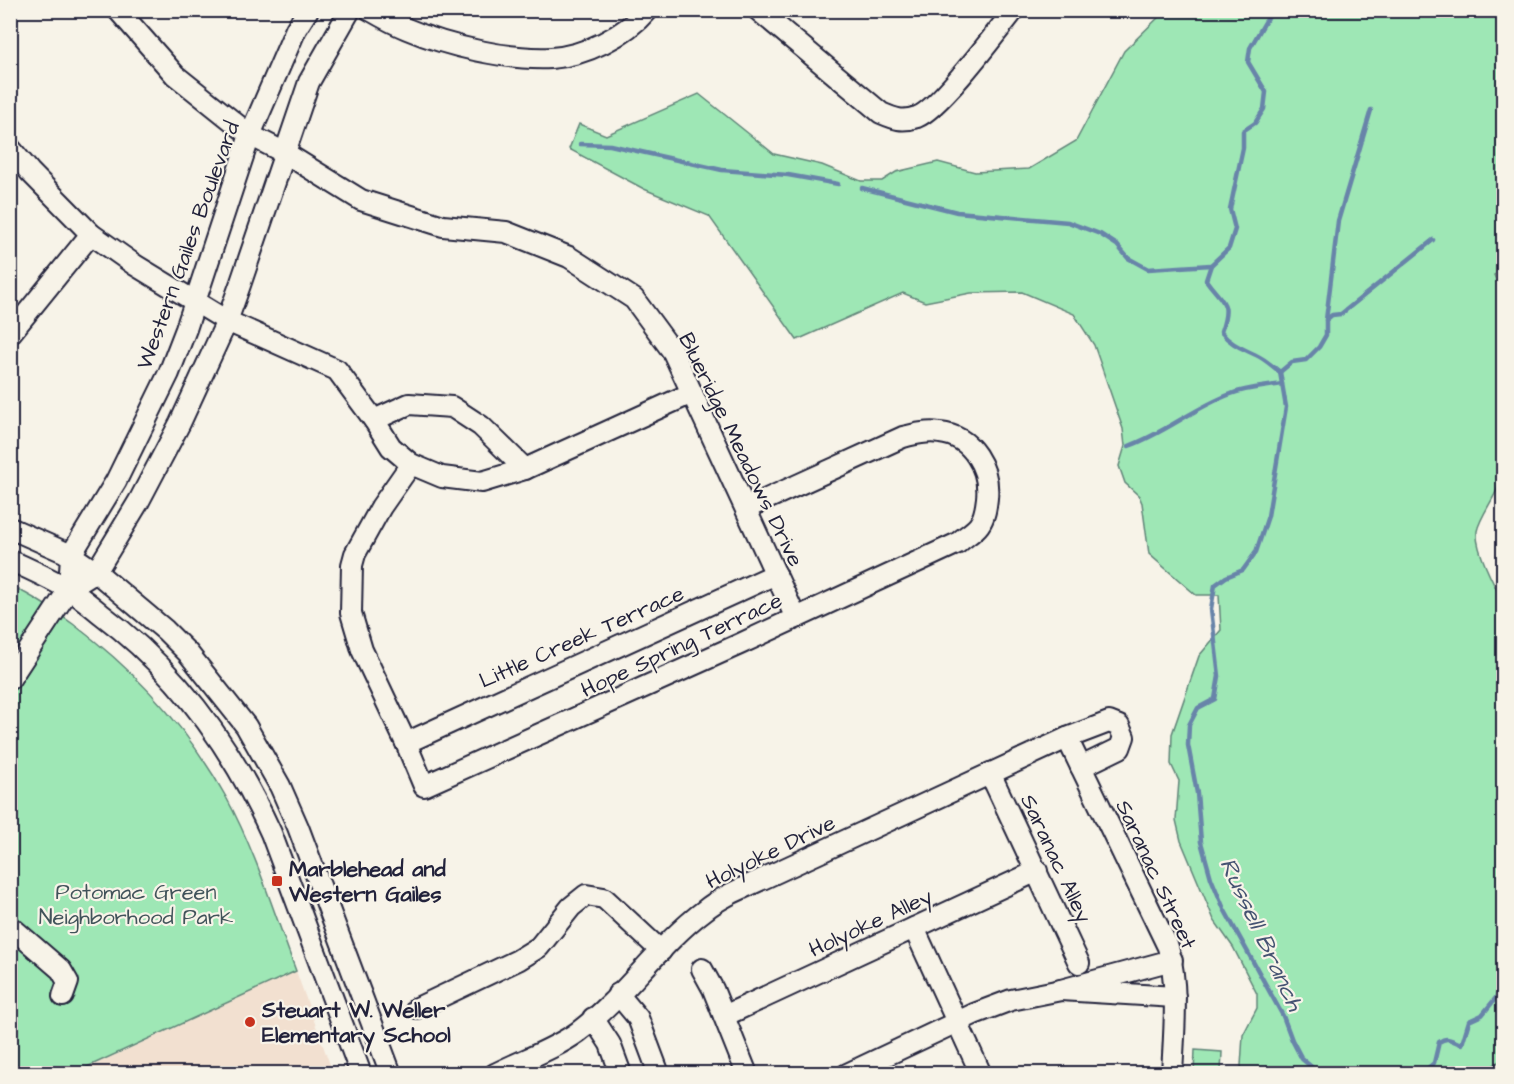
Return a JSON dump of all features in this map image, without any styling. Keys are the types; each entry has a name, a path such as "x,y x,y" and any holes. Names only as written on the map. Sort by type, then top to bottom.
{"street":[{"name":"Blueridge Meadows Drive","path":"118,10 175,75 250,135 285,153 361,200 443,226 506,232 569,257 634,299 673,352 796,618"},
{"name":"Western Gailes Boulevard","path":"69,589 71,555 116,481 169,373 196,301 250,135 296,29 308,10"},
{"path":"10,679 69,589 96,572 139,501 180,423 227,321 309,82 350,10"},
{"path":"370,10 408,30 455,45 509,56 552,58 593,48 628,28 647,10"},
{"path":"758,10 781,17 881,113 898,121 918,117 935,105 1014,10"},
{"path":"10,148 30,172 91,234 168,287 196,301 227,321 337,370 391,447 411,464 442,477 482,482 525,469 692,393"},
{"path":"10,334 91,234"},
{"path":"374,420 409,404 452,407 482,426 525,469"},
{"name":"Hope Spring Terrace","path":"411,464 381,507 355,554 352,565 351,613 362,650 424,786 958,543 979,525 985,512 988,490 982,463 974,451 959,440 942,433 918,433 903,437 747,508"},
{"path":"10,528 71,555 96,572 165,630 188,653 225,699 263,754 280,786 298,827 391,1074"},
{"path":"10,560 69,589 116,625 167,673 203,716 239,769 271,833 361,1074"},
{"name":"Little Creek Terrace","path":"406,743 776,574"},
{"name":"Holyoke Drive","path":"495,1074 532,1065 559,1043 578,1032 706,909 732,893 1067,738 1108,722 1119,726 1124,737 1120,748 1081,767"},
{"name":"Saranac Street","path":"1067,738 1168,947 1172,960 1175,997 1172,1074"},
{"name":"Saranac Alley","path":"990,773 1079,963"},
{"name":"Holyoke Alley","path":"724,1016 1037,871"},
{"path":"417,1008 518,960 539,947 571,907 586,895 604,898 661,951"},
{"path":"10,926 61,970 68,982 63,996"},
{"path":"914,928 981,1074"},
{"path":"848,1074 957,1022 1011,1000 1061,990 1172,960"},
{"path":"702,969 747,1074"},
{"path":"1061,990 1175,997"},
{"path":"618,994 638,1018 659,1074"},
{"path":"593,1018 610,1044 621,1074"}],"shaded area":[{"name":"Steuart W. Weller Elementary School","path":"296,971 333,1073 74,1074"}],"green space":[{"path":"1165,11 1503,11 1504,270 1494,275 1504,295 1504,462 1501,463 1502,471 1498,488 1480,523 1477,539 1490,577 1503,600 1504,1058 1482,1073 1243,1073 1241,1066 1243,1035 1257,1008 1257,994 1233,947 1214,920 1181,841 1176,820 1179,781 1171,764 1172,734 1199,656 1221,630 1219,595 1196,595 1149,554 1142,503 1139,496 1125,483 1119,466 1125,446 1123,429 1094,345 1074,314 1022,292 971,293 925,302 903,293 797,340 709,216 644,189 569,149 579,124 606,135 699,94 774,154 822,165 861,181 882,181 896,172 938,162 975,172 1029,169 1076,141 1124,51"},
{"name":"Potomac Green Neighborhood Park","path":"11,586 73,624 96,642 139,681 178,724 211,772 237,818 264,883 296,971 74,1073 11,1074"},
{"path":"1195,1050 1222,1052 1221,1073 1194,1073"}],"waterway":[{"name":"Russell Branch","path":"1274,10 1250,48 1248,62 1266,92 1264,109 1255,123 1243,131 1243,148 1230,209 1235,229 1229,248 1211,265 1206,280 1224,303 1226,314 1221,332 1233,343 1262,358 1280,372 1286,407 1268,516 1256,552 1243,570 1226,577 1215,585 1211,609 1219,676 1215,699 1198,708 1189,725 1188,745 1197,793 1201,842 1211,878 1224,909 1283,1016 1302,1059 1320,1074"},
{"path":"1326,320 1338,221 1371,110"},
{"path":"580,144 610,145 722,170 788,175 838,184"},
{"path":"862,188 957,212 1068,222 1100,234 1117,245 1128,258 1148,269 1211,265"},
{"path":"1280,372 1292,362 1306,360 1319,347 1326,335 1326,320 1332,315 1341,314 1433,240"},
{"path":"1129,446 1218,399 1249,389 1282,384"},
{"path":"1421,1074 1434,1063 1439,1042 1448,1039 1462,1044 1469,1021 1482,1015 1504,988"}],"place":[{"name":"Marblehead and Western Gailes","path":"277,881"},
{"name":"Steuart W. Weller Elementary School","path":"250,1022"}]}
